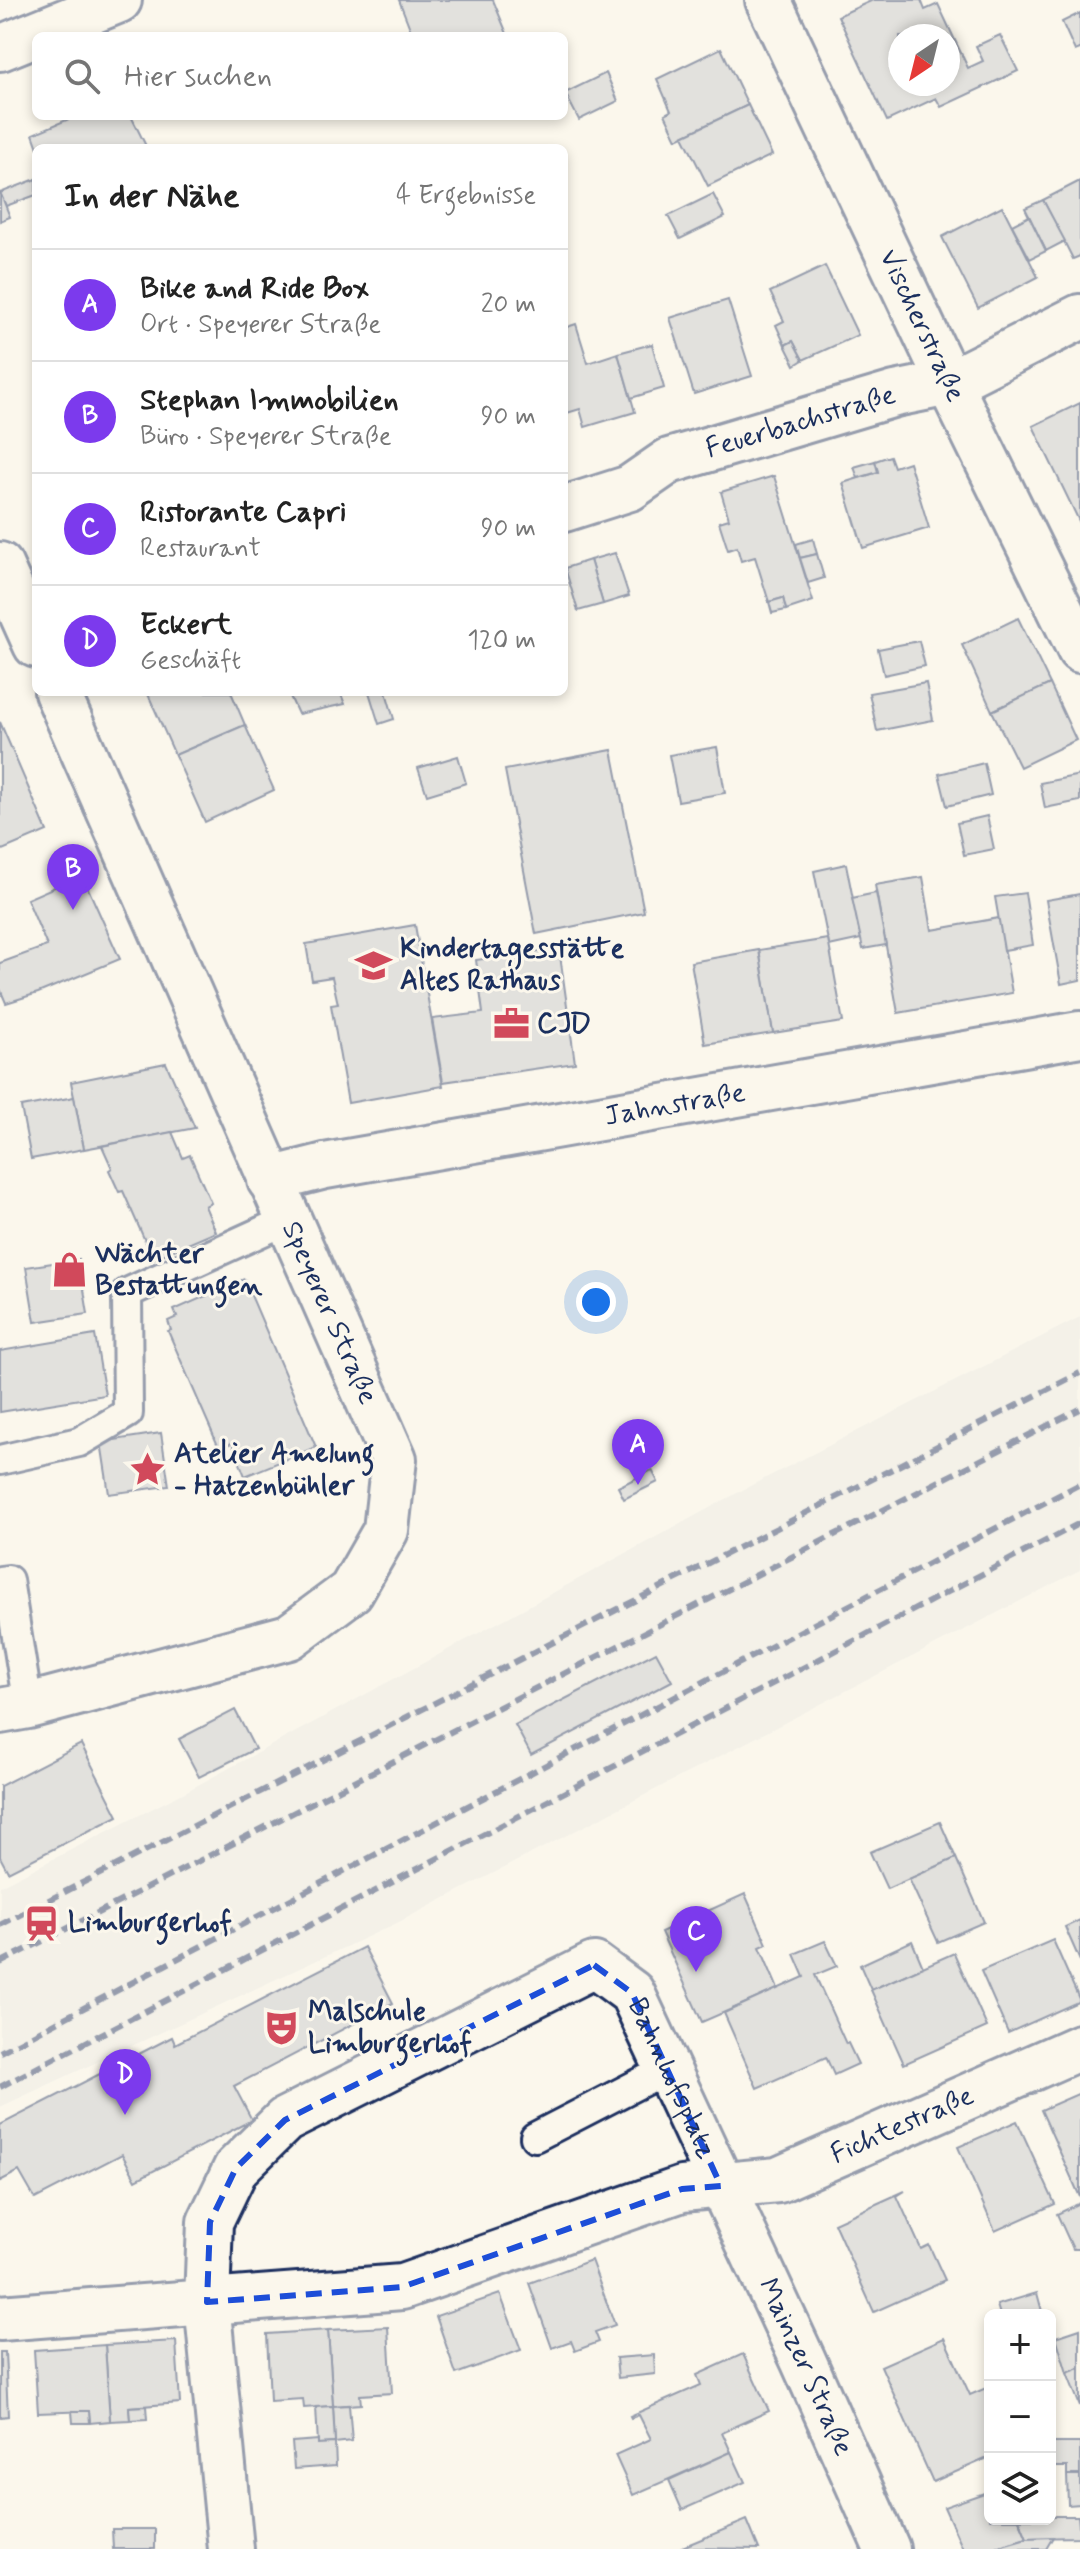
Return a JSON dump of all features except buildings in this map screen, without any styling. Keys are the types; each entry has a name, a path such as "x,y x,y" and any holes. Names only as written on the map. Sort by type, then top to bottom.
{"street":[{"path":"40,32 119,0"},
{"name":"Vischerstraße","path":"768,0 949,383 1080,650"},
{"path":"0,48 32,35"},
{"name":"Feuerbachstraße","path":"568,508 630,488 669,461 895,394 949,383 1080,317"},
{"path":"0,565 19,624"},
{"name":"Speyerer Straße","path":"14,1709 289,1637 351,1591 386,1530 394,1459 59,696"},
{"name":"Jahnstraße","path":"270,1180 325,1166 1080,1034"},
{"name":"Bahnhofsplatz","path":"0,2318 402,2287 682,2189 721,2186 632,1993 594,1965 285,2120 236,2168 210,2222 207,2302"},
{"name":"Fichtestraße","path":"721,2186 778,2180 1080,2047"},
{"name":"Mainzer Straße","path":"721,2186 887,2549"},
{"path":"207,2302 231,2549"}],"lane":[{"path":"0,1460 79,1442 128,1413 127,1293 287,1220"},
{"path":"0,1581 8,1580 14,1709"},
{"path":"535,2137 667,2069"}],"highlighted area":[{"path":"594,1965 632,1993 721,2186 682,2189 402,2287 207,2302 210,2222 236,2168 285,2120"}],"shaded area":[{"name":"Limburgerhof","path":"1080,1317 1080,1570 395,1924 0,2107 0,1886 185,1792 752,1485"}],"railway":[{"path":"0,1925 1080,1373"},
{"path":"0,1963 1080,1409"},
{"path":"0,2052 1080,1484"},
{"path":"0,2087 1080,1523"}],"place":[{"name":"Stephan Immobilien","path":"73,910"},
{"name":"Kindertagesstätte Altes Rathaus","path":"374,965"},
{"name":"CJD","path":"511,1024"},
{"name":"Wächter Bestattungen","path":"69,1270"},
{"name":"Atelier Amelung - Hatzenbühler","path":"148,1470"},
{"name":"Bike and Ride Box","path":"638,1485"},
{"name":"Limburgerhof","path":"42,1923"},
{"name":"Ristorante Capri","path":"696,1972"},
{"name":"Malschule Limburgerhof","path":"282,2028"},
{"name":"Eckert","path":"125,2115"}]}
